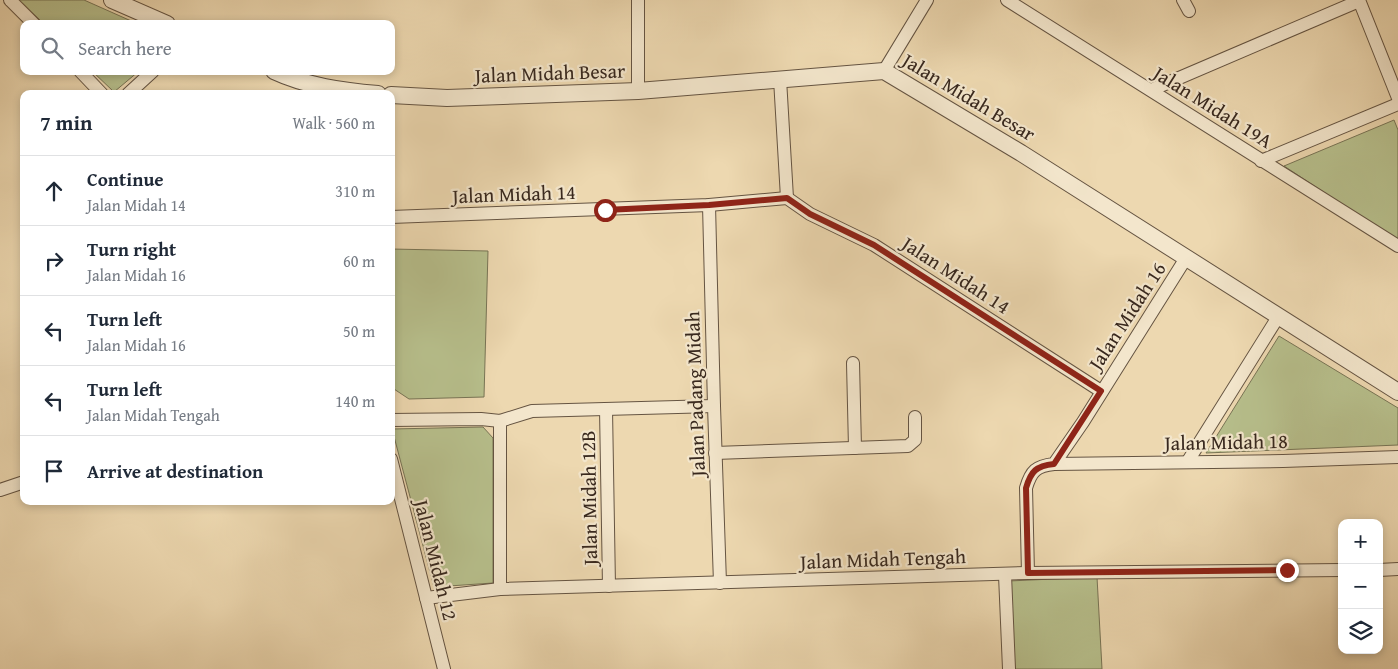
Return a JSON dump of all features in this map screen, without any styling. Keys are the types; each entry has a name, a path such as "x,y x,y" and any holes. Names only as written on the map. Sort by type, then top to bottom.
{"street":[{"path":"10,0 30,20"},
{"path":"112,0 157,20"},
{"path":"638,0 638,91"},
{"path":"884,71 926,0"},
{"name":"Jalan Midah 19A","path":"1007,0 1398,246"},
{"path":"1151,90 1359,1 1398,98"},
{"name":"Jalan Midah Besar","path":"395,95 447,98 638,91 884,71 1021,153 1398,392"},
{"path":"84,75 98,90"},
{"path":"132,90 149,75"},
{"path":"283,75 339,90"},
{"path":"780,80 787,198"},
{"path":"1261,161 1398,104"},
{"name":"Jalan Midah 14","path":"395,217 709,205 787,198 810,214 874,245 1101,391"},
{"name":"Jalan Padang Midah","path":"709,205 720,583"},
{"name":"Jalan Midah 16","path":"1054,464 1186,258"},
{"path":"1188,461 1278,317"},
{"path":"853,362 855,448"},
{"path":"395,420 481,419 500,421 532,411 714,406"},
{"name":"Jalan Midah 12B","path":"606,409 608,586"},
{"path":"716,453 908,446 915,440 915,417"},
{"path":"500,421 500,589"},
{"name":"Jalan Midah 18","path":"1054,464 1283,461 1398,457"},
{"path":"1028,573 1026,488 1030,475 1042,465 1054,464"},
{"name":"Jalan Midah 12","path":"395,475 444,669"},
{"path":"0,490 20,483"},
{"path":"1383,570 1398,569"},
{"name":"Jalan Midah Tengah","path":"426,598 500,589 1028,573 1338,570"},
{"path":"1005,575 1009,669"}],"green space":[{"path":"19,0 84,0 129,20 40,20"},
{"path":"96,75 134,75 116,90 112,90"},
{"path":"1394,120 1398,130 1398,241 1284,166"},
{"path":"395,249 488,251 484,397 409,399 395,390"},
{"path":"1279,336 1398,408 1398,445 1206,453"},
{"path":"483,427 493,438 493,583 434,587 395,440 395,429"},
{"path":"1097,577 1102,669 1013,669 1009,581"}],"route":[{"path":"605,210 709,205 787,198 810,214 874,245 1101,391 1083,422 1054,464 1042,465 1030,475 1026,488 1028,573 1287,570"}]}
